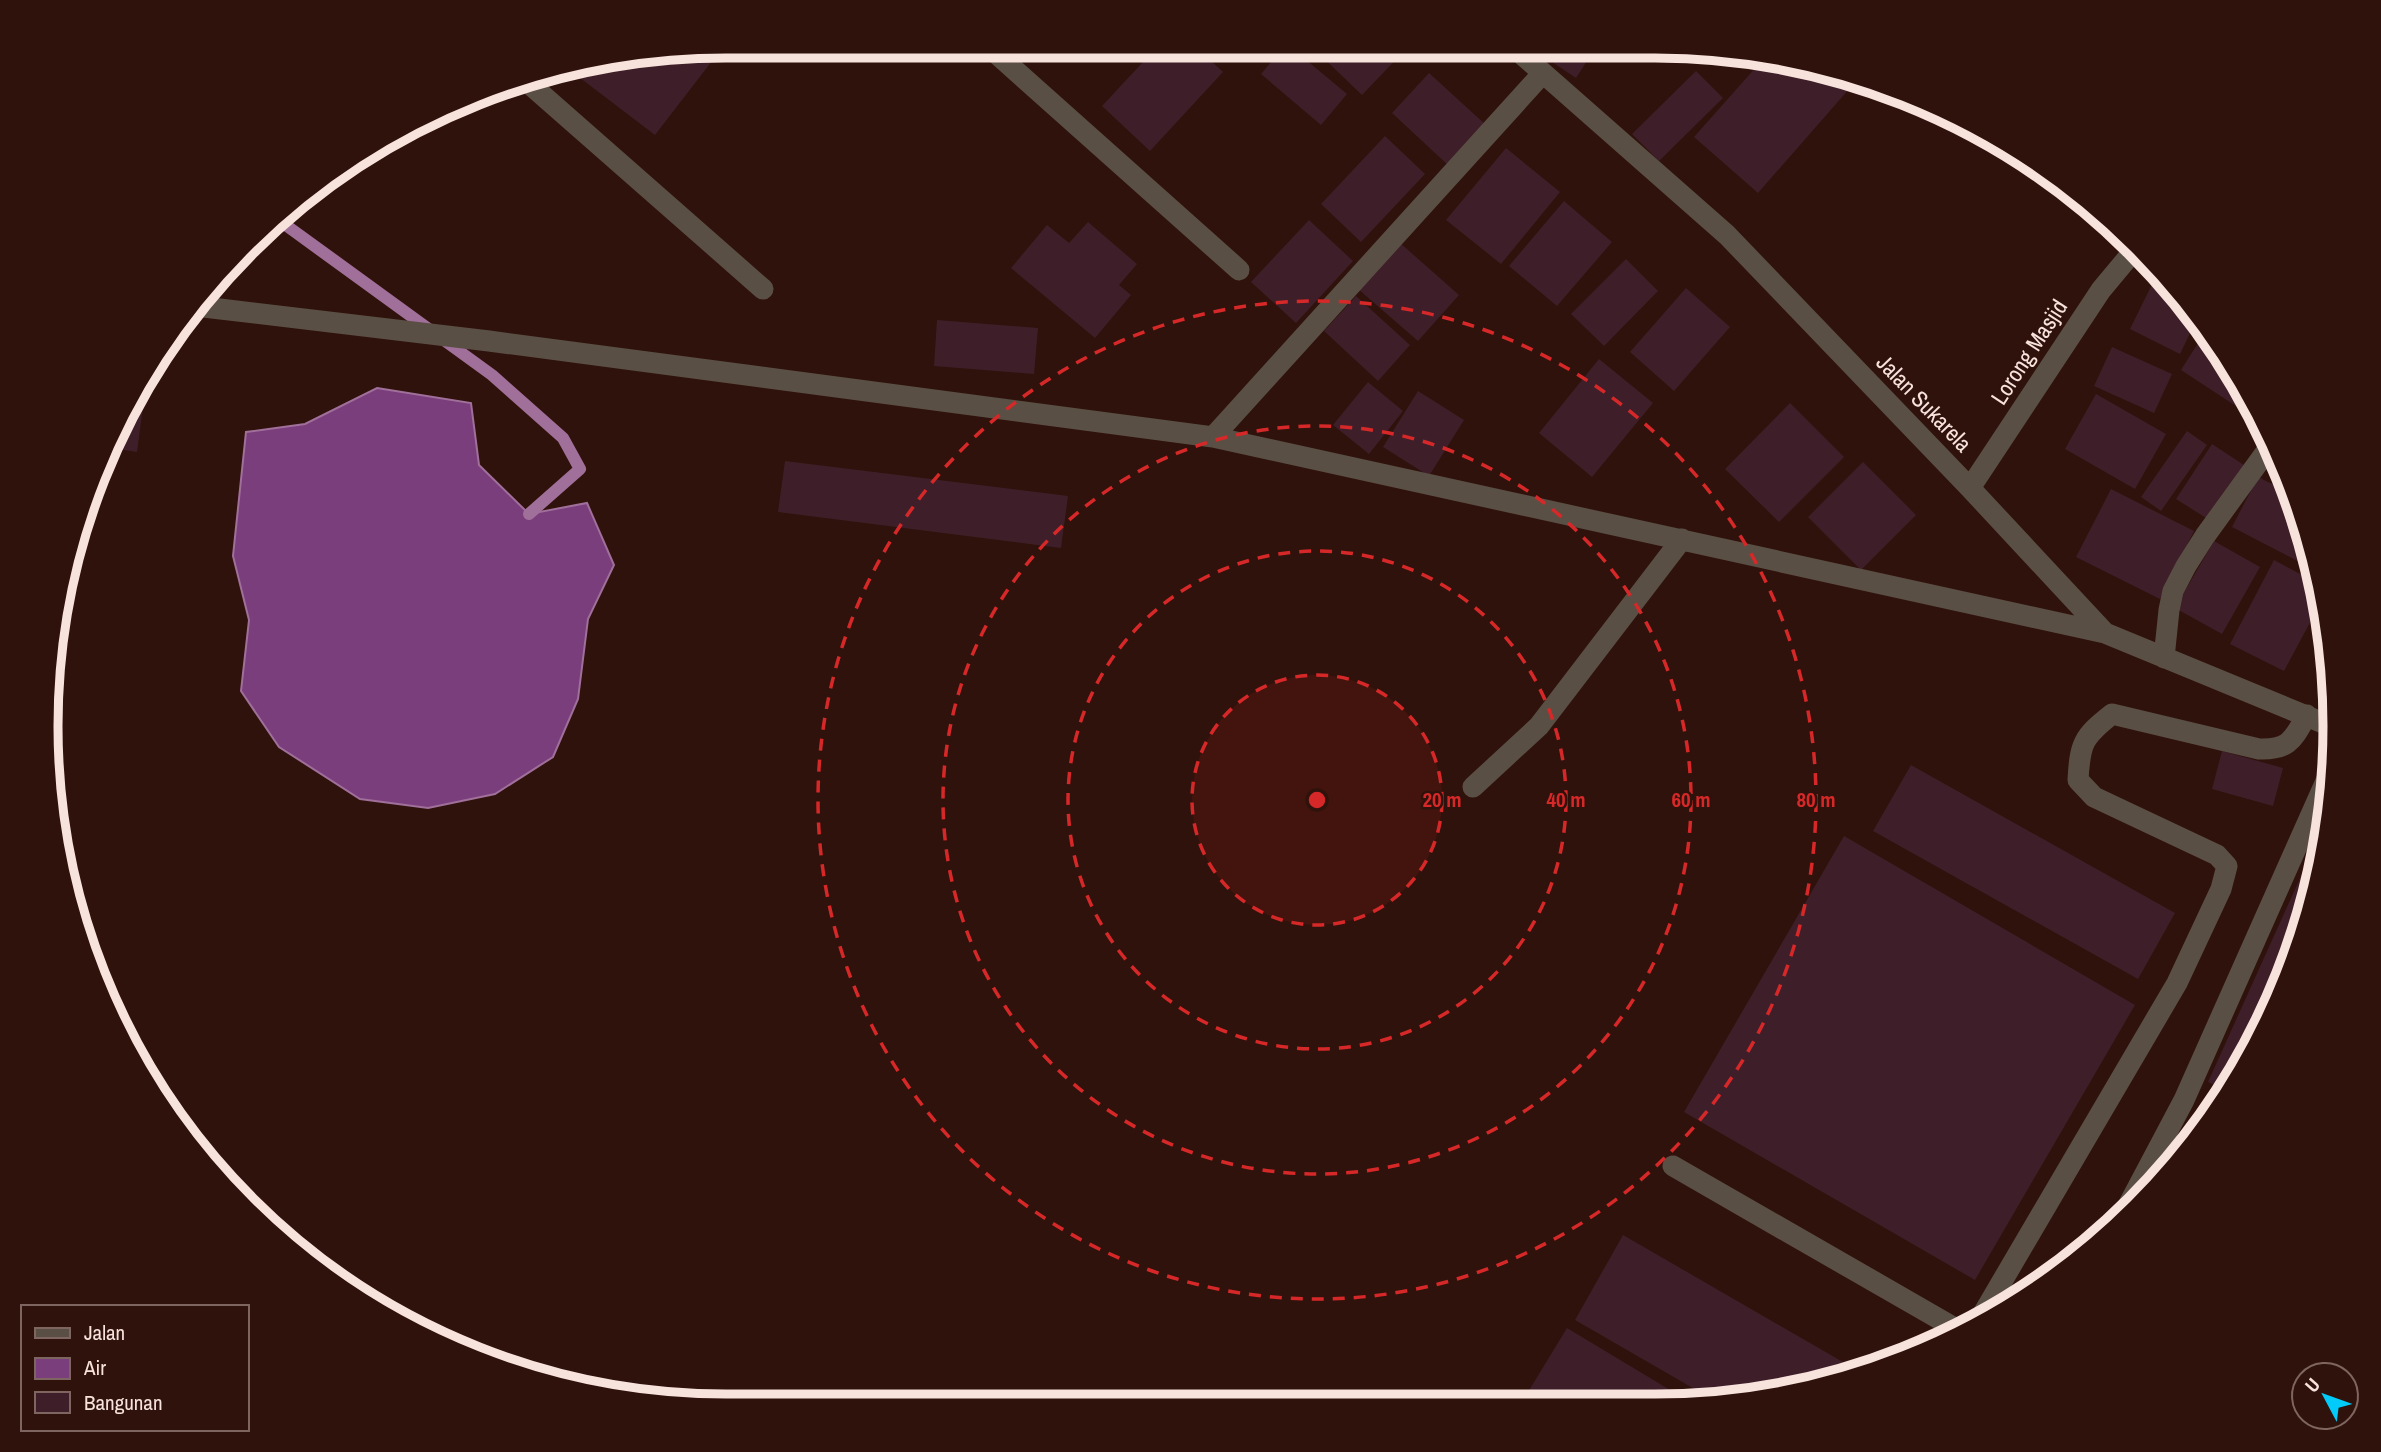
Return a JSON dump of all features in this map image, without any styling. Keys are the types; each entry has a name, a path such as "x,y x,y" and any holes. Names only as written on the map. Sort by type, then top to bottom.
{"street":[{"path":"1001,58 1239,270"},
{"name":"Jalan Sukarela","path":"1526,58 1727,235 2105,633 2323,722"},
{"path":"1213,437 1543,73"},
{"path":"533,87 763,289"},
{"name":"Lorong Masjid","path":"1970,488 2101,290 2130,255"},
{"path":"206,307 489,341 1213,437 2105,633"},
{"path":"2164,658 2169,610 2179,579 2205,536 2265,454"},
{"path":"1473,787 1539,726 1682,539"},
{"path":"1988,1306 2176,983 2221,889 2227,866 2217,855 2094,797 2078,780 2079,754 2089,733 2112,714 2259,749 2276,750 2291,741 2307,715"},
{"path":"2137,1189 2184,1100 2320,795"},
{"path":"1673,1166 1950,1325"}],"water":[{"path":"377,388 471,403 479,465 529,514 587,503 614,565 588,619 578,699 553,757 495,794 428,808 360,799 279,747 241,691 249,620 233,556 246,432 305,424"}],"building":[{"path":"709,58 712,61 655,135 577,75 639,63"},
{"path":"1147,58 1208,58 1223,72 1150,151 1102,106"},
{"path":"1274,58 1304,58 1347,94 1321,125 1261,74"},
{"path":"1323,58 1397,58 1362,95"},
{"path":"1546,58 1589,58 1576,78"},
{"path":"1757,66 1850,87 1758,193 1694,137"},
{"path":"1696,71 1723,98 1659,161 1632,134"},
{"path":"1429,73 1486,125 1449,166 1392,113"},
{"path":"1385,136 1425,174 1361,242 1321,204"},
{"path":"1506,148 1560,192 1501,264 1446,220"},
{"path":"1564,201 1612,242 1557,306 1509,266"},
{"path":"1309,220 1353,261 1296,323 1251,282"},
{"path":"1088,222 1137,264 1119,285 1131,295 1095,338 1011,268 1047,225 1069,243"},
{"path":"1399,242 1459,295 1418,341 1358,289"},
{"path":"1626,259 1658,291 1604,346 1571,314"},
{"path":"2154,281 2192,329 2180,354 2130,329"},
{"path":"1686,288 1730,327 1674,391 1630,352"},
{"path":"1356,296 1410,345 1378,381 1324,331"},
{"path":"937,320 1038,328 1034,374 934,366"},
{"path":"2200,340 2243,409 2242,410 2181,370"},
{"path":"2112,347 2172,374 2154,413 2094,386"},
{"path":"1599,359 1653,403 1592,477 1539,433"},
{"path":"1368,382 1403,411 1369,454 1333,425"},
{"path":"1418,391 1464,420 1429,476 1383,447"},
{"path":"2096,394 2166,434 2135,489 2065,449"},
{"path":"144,397 137,452 118,449"},
{"path":"1790,403 1844,457 1779,522 1725,469"},
{"path":"2187,431 2207,445 2161,511 2141,497"},
{"path":"2212,444 2250,469 2214,523 2176,499"},
{"path":"785,461 1068,496 1061,548 778,512"},
{"path":"1863,462 1916,515 1861,570 1808,517"},
{"path":"2258,477 2279,487 2302,564 2232,527"},
{"path":"2111,489 2194,531 2160,599 2076,557"},
{"path":"2214,541 2260,567 2222,634 2175,608"},
{"path":"2274,560 2306,577 2314,616 2284,671 2230,644"},
{"path":"2222,751 2283,768 2273,806 2212,789"},
{"path":"1911,765 2175,913 2138,979 1873,831"},
{"path":"1844,836 2135,1005 1975,1280 1684,1112"},
{"path":"2310,856 2288,941 2254,1022 2218,1086 2208,1082"},
{"path":"1623,1235 1848,1365 1785,1381 1701,1393 1575,1320"},
{"path":"1567,1328 1676,1394 1531,1394 1528,1392"}],"waterway":[{"path":"285,224 492,375 563,438 580,469 529,514"}]}
